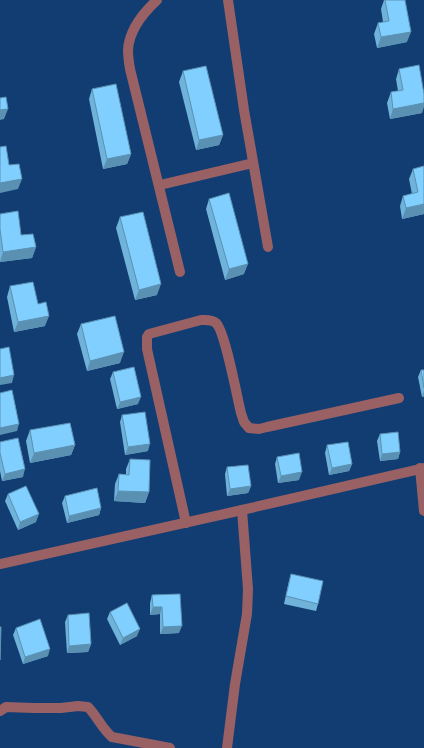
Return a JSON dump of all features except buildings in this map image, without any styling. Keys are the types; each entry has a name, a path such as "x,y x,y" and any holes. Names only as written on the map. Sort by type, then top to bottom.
{"street":[{"path":"157,0 148,8 131,35 128,51 130,69 160,185 180,272"},
{"path":"228,0 253,163 268,247"},
{"path":"160,185 253,163"},
{"path":"186,523 147,349 147,338 149,334 201,320 209,320 215,323 222,334 241,413 244,422 249,428 263,428 399,398"},
{"path":"0,564 186,523 422,468 424,511"},
{"path":"227,748 235,684 247,614 248,589 242,510"},
{"path":"0,710 6,707 88,707 94,713 106,732 112,737 170,748"}]}
